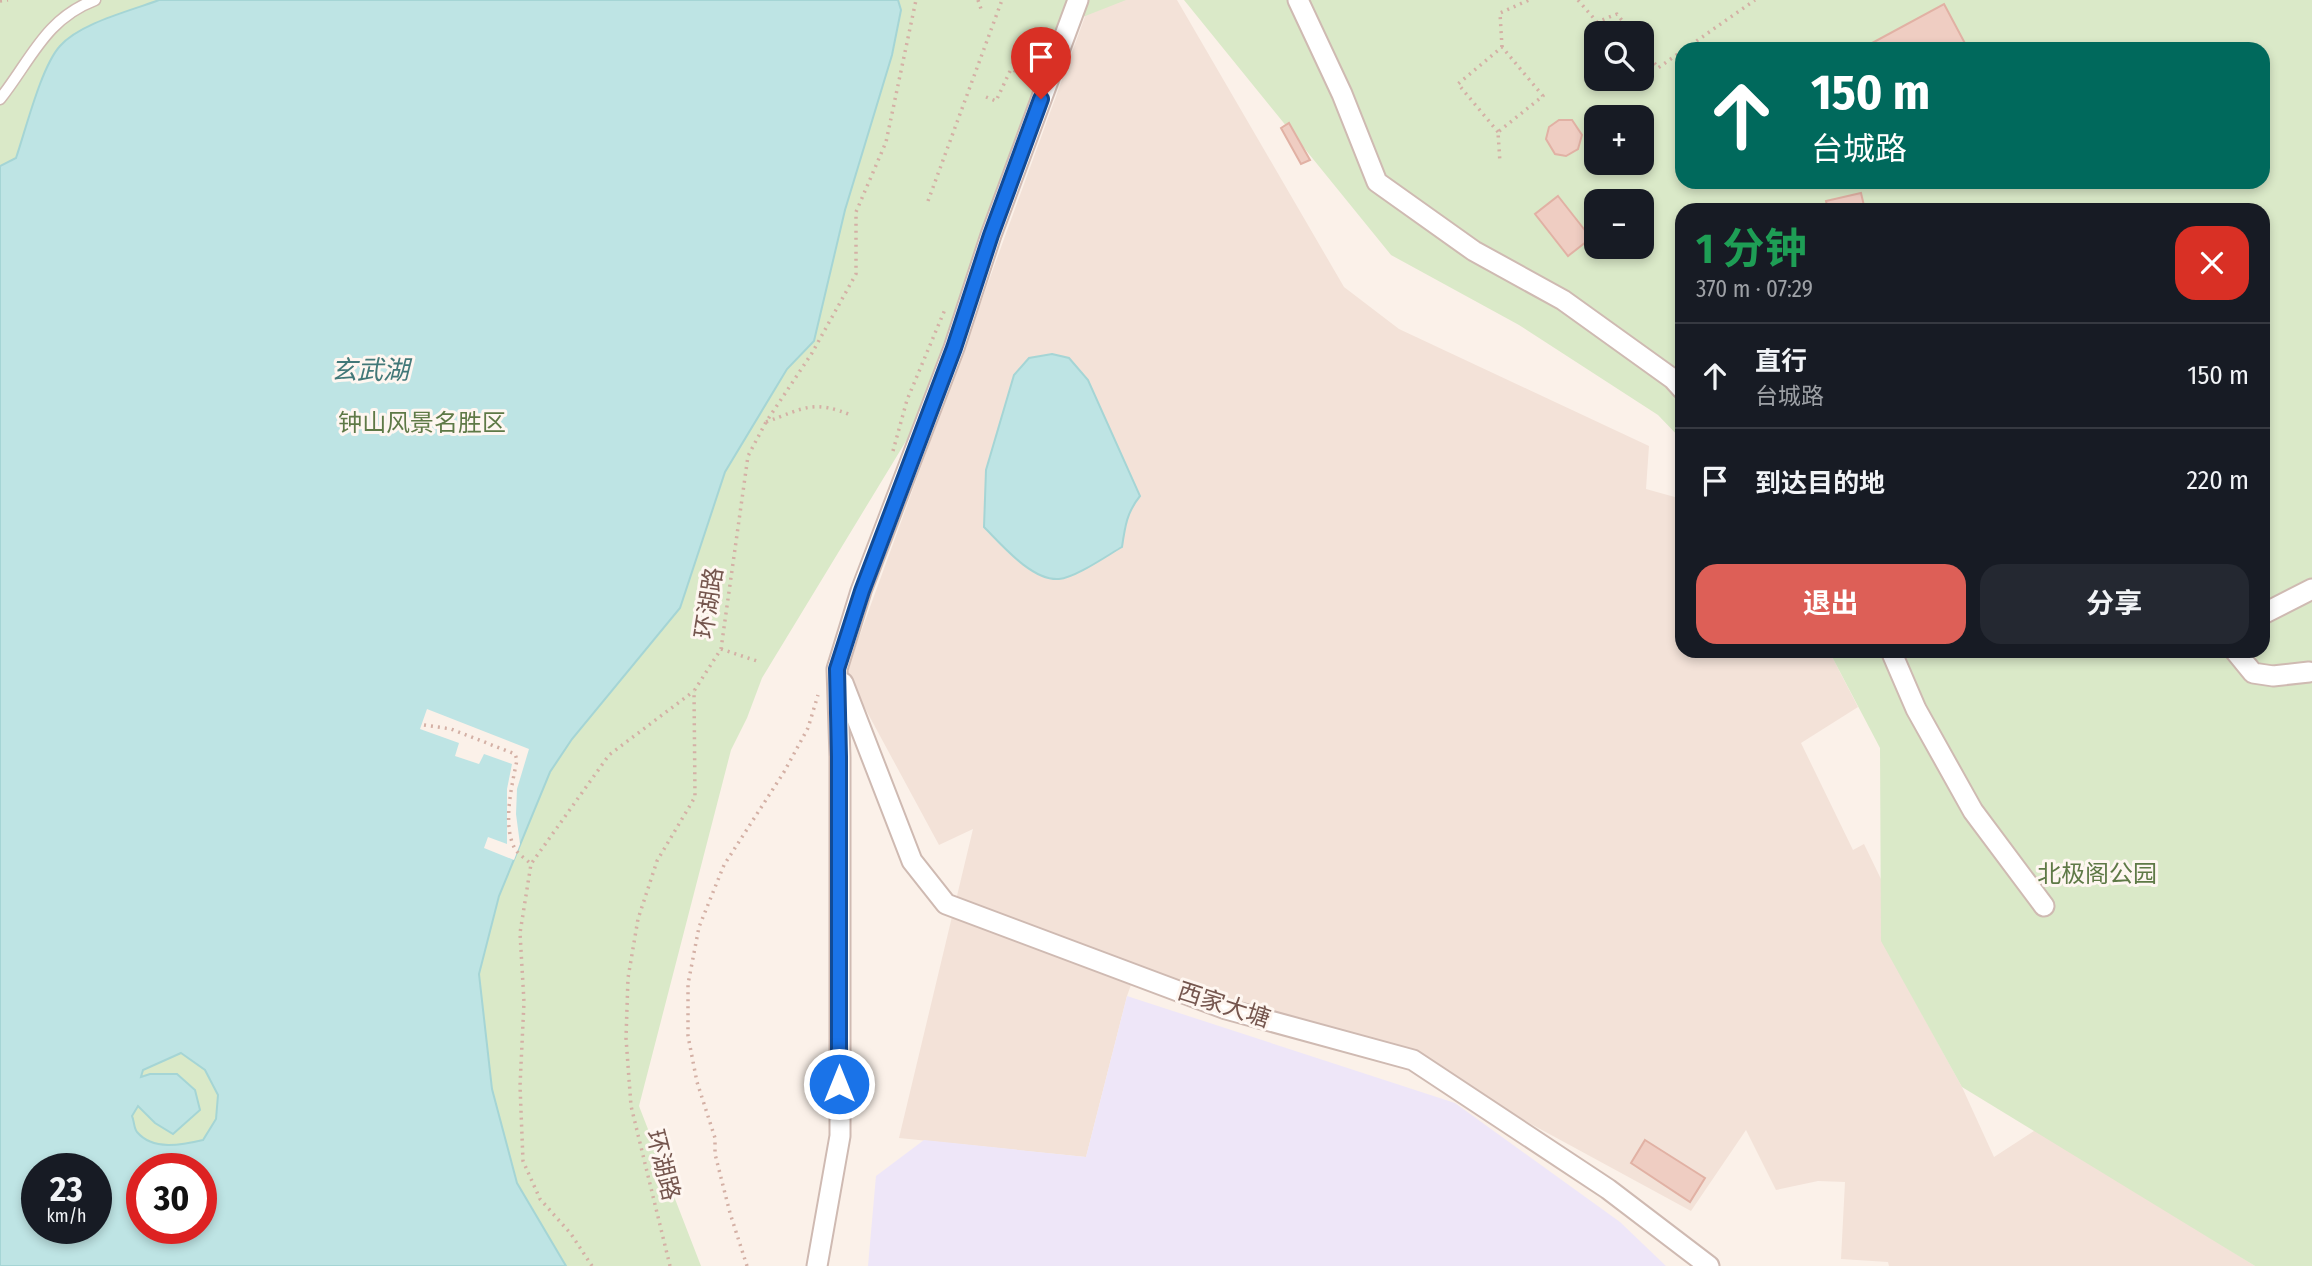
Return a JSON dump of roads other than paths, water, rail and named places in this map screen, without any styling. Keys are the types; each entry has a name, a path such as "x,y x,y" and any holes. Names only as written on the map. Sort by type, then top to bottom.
{"street":[{"path":"817,1266 840,1136 837,669 862,591 954,348 991,235 1078,0"},
{"path":"1298,0 1342,94 1377,182 1474,251 1563,300 1675,381"},
{"path":"2270,610 2312,589"},
{"path":"1894,658 1916,709 1973,811 2044,906"},
{"path":"2241,658 2253,673 2273,676 2309,672"},
{"name":"西家大塘","path":"837,669 912,861 946,904 1226,1009 1413,1060 1608,1189 1709,1266"}],"lane":[{"path":"0,99 45,35 62,16 95,0"}],"water":[{"name":"玄武湖","path":"159,0 898,0 901,10 892,55 845,210 814,341 787,369 725,472 680,608 572,739 550,772 499,896 479,974 492,1089 517,1183 566,1266 0,1266 0,166 16,158 40,83 60,46 92,24","holes":["181,1053 205,1070 218,1095 216,1119 203,1140 177,1145 159,1144 137,1132 132,1116 138,1106 155,1123 173,1134 200,1110 195,1090 177,1074 150,1074 141,1077 143,1070"]},
{"path":"1052,354 1069,358 1088,380 1140,496 1127,520 1122,547 1082,571 1059,579 1049,578 1028,568 984,527 986,470 1014,375 1029,358"}],"park label":[{"name":"钟山风景名胜区","path":"422,423"},
{"name":"北极阁公园","path":"2097,874"}]}
